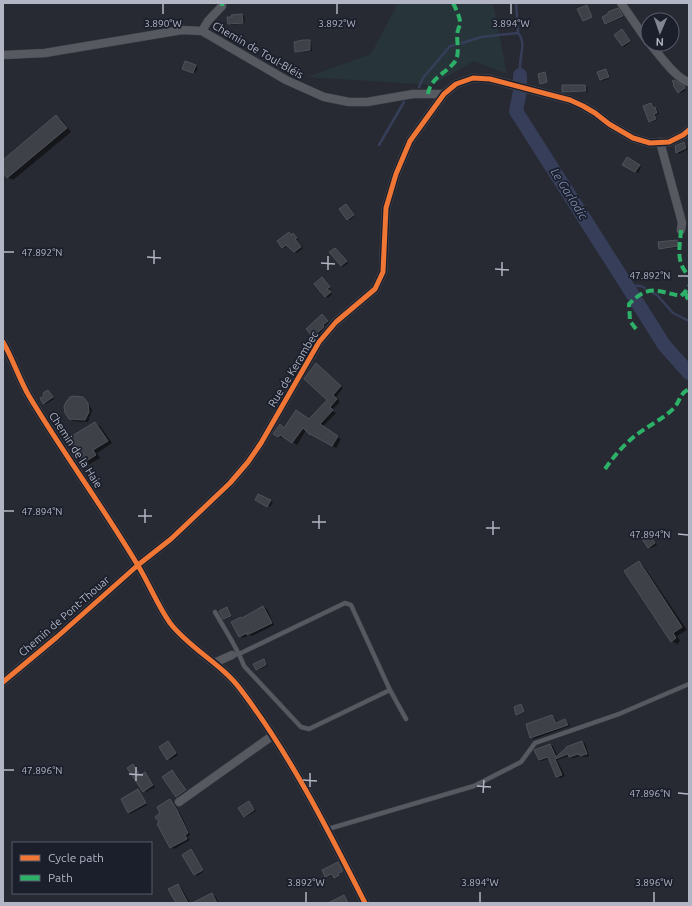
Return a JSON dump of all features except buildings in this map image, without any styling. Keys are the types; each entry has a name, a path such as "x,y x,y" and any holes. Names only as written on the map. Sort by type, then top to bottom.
{"street":[{"path":"622,3 640,30"},
{"name":"Chemin de Toul-Bléis","path":"202,31 208,21 222,6"},
{"name":"Chemin de Toul-Bléis","path":"3,55 45,53 182,30 202,31 286,80 324,96 349,102 367,102 413,94 444,94"},
{"path":"657,52 674,72 685,81 689,82"},
{"name":"Rue de Kerambec","path":"138,565 171,539 230,483 248,462 261,443 319,342 336,322 375,289 384,272 386,208 396,174 410,142 444,94 456,84 473,78 490,79 570,100 589,110 633,138 650,143 669,142 683,135 689,130"},
{"path":"660,142 682,223 681,230"},
{"name":"Chemin de la Haie","path":"3,342 10,354 28,395 138,565 170,622 240,689 300,778 365,903"},
{"name":"Chemin de Pont-Thouar","path":"3,682 57,637 138,565"},
{"path":"214,663 236,655"},
{"path":"179,802 272,736"}],"lane":[{"path":"236,655 345,602 351,606 390,690 406,719"},
{"path":"215,612 231,642 236,655 244,666 301,728 309,729 390,690"},
{"path":"328,830 474,786 521,762 535,743 619,714 689,684"}],"shaded area":[{"path":"394,3 493,3 507,74 474,61 432,85 307,77 371,54 396,7"}],"waterway":[{"name":"Le Garlodic","path":"516,3 518,33 522,41 520,69"},
{"path":"462,43 481,37 518,33"},
{"path":"419,87 423,78 450,46 454,45"},
{"name":"Le Garlodic","path":"520,75 520,82"},
{"name":"Le Garlodic","path":"520,91 516,111 633,295"},
{"path":"379,145 404,102"},
{"path":"626,285 641,286 645,288"},
{"path":"653,293 657,295 673,313 689,321"},
{"name":"Le Garlodic","path":"637,302 664,345 689,373"}],"marked path":[{"path":"428,94 431,84 456,60 458,52 457,34 460,22 453,3"},
{"path":"681,230 679,248 680,260 689,276"},
{"path":"636,329 630,321 629,304 636,298 648,291 659,291 681,296 689,286"},
{"path":"685,292 689,302"},
{"path":"605,469 616,454 634,436 669,413 674,408 683,393 689,389"}],"cycle path":[{"path":"3,682 57,637 138,565 171,539 230,483 248,462 261,443 319,342 336,322 375,289 383,272 386,208 396,174 410,141 444,94 456,84 473,78 490,79 570,100 595,113 609,124 633,138 650,143 669,142 683,135 689,130"},
{"path":"3,342 29,396 124,543 170,623 187,641 225,672 241,690 276,741 323,821 365,903"}]}
